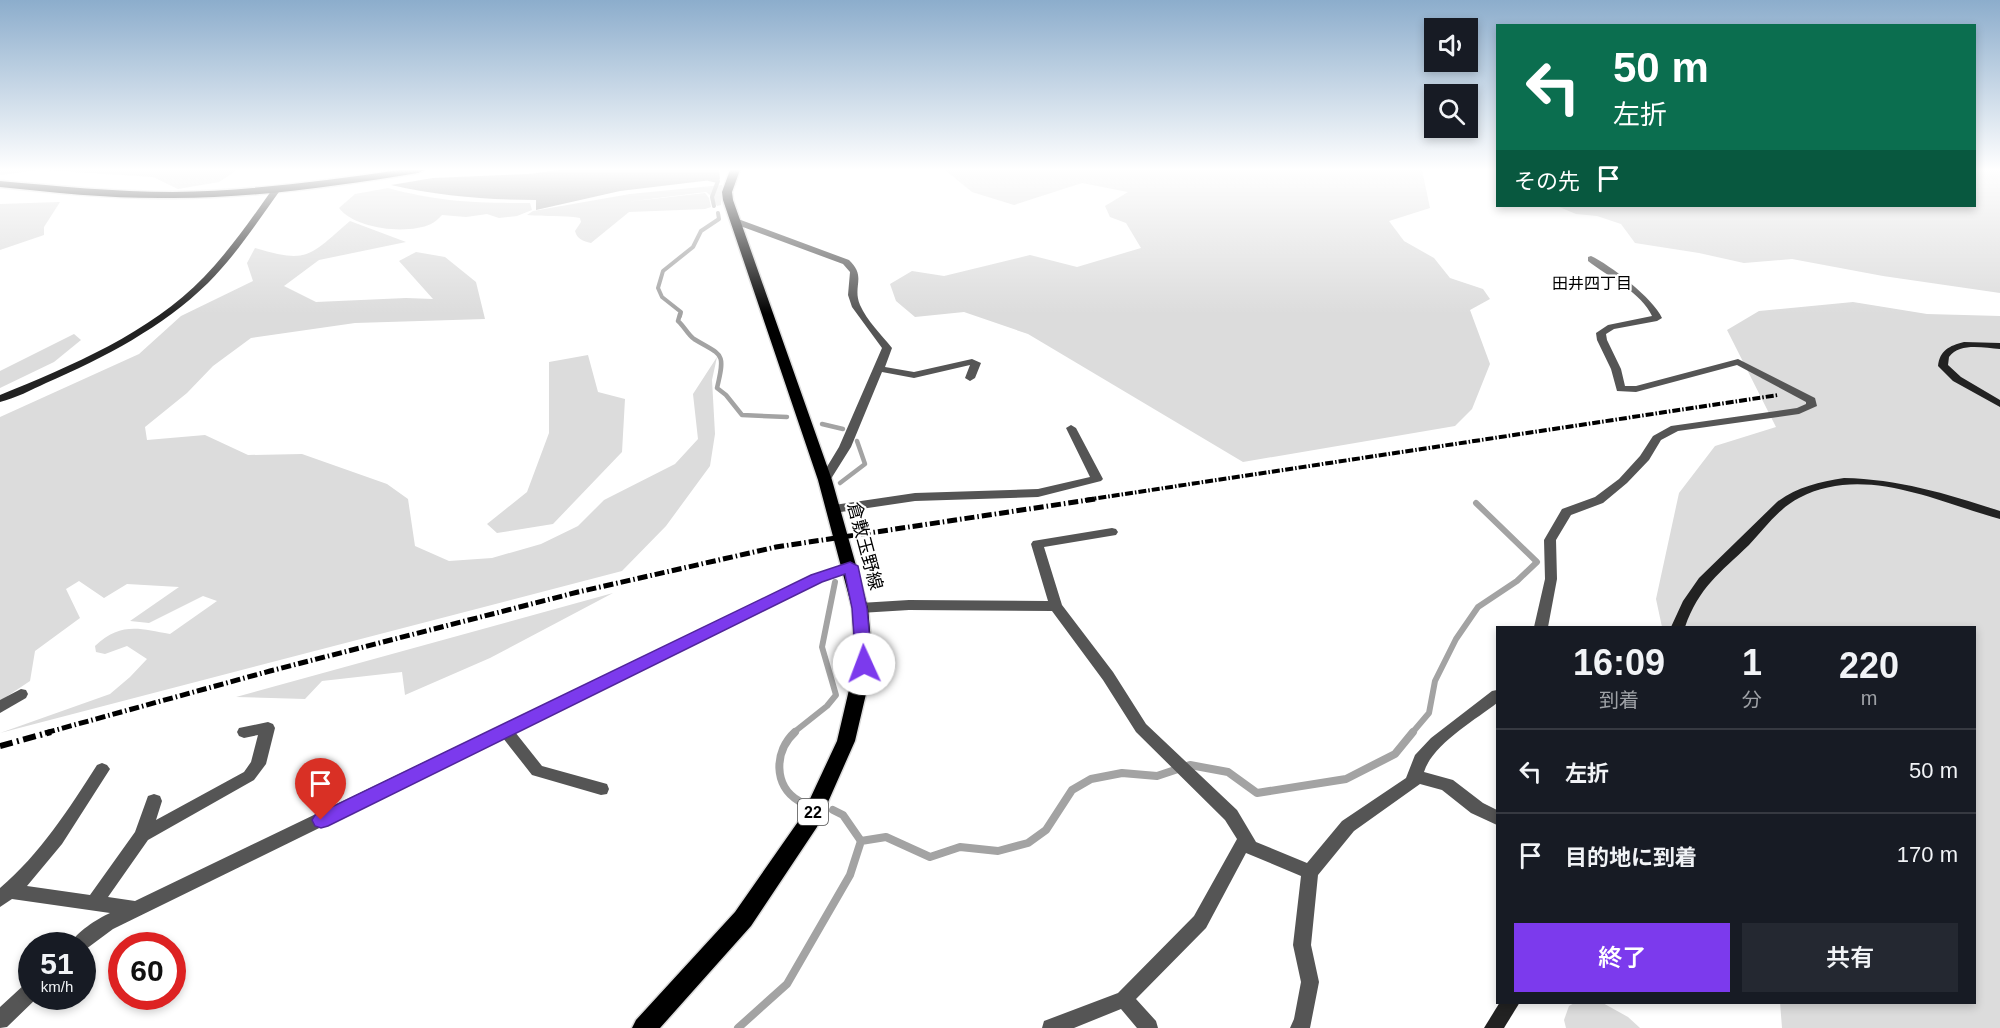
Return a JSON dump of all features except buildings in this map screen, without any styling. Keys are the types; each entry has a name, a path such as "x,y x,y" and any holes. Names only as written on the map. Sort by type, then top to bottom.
{"main road":[{"name":"倉敷玉野線","path":"644,1028 743,919 810,820 846,741 864,664 860,608 834,509 734,218"}],"street":[{"path":"0,399 47,379 121,341 188,296 205,280 254,218"},
{"path":"735,221 846,262 854,269 856,277 852,296 855,304 887,348 880,369 837,464 825,480"},
{"path":"1541,626 1551,579 1550,540 1566,512 1599,500 1623,481 1646,458 1657,438 1675,428 1789,413 1812,406 1811,400 1738,362 1636,389 1620,389 1616,369 1601,333 1611,327 1657,318 1656,312 1635,291 1591,259"},
{"path":"2000,346 1957,347 1949,349 1942,360 1943,366 1957,379 2000,404"},
{"path":"880,369 914,375 976,363 970,378"},
{"path":"834,509 915,497 1038,493 1097,479 1071,428"},
{"path":"1678,626 1688,599 1702,581 1792,497 1813,487 1853,482 1911,488 2000,515"},
{"path":"1112,532 1037,544 1056,606 1108,676 1141,728 1231,815 1244,841 1250,847 1310,872"},
{"path":"96,932 107,923 816,579 850,566"},
{"path":"860,608 909,605 1056,606"},
{"path":"0,707 21,694"},
{"path":"1299,1028 1303,1023 1310,982 1302,945 1310,872 1348,826 1413,782 1420,759 1436,742 1496,698"},
{"path":"142,835 249,776 258,764 268,728 244,732"},
{"path":"506,731 537,771 601,789"},
{"path":"5,895 51,845 81,804 102,769"},
{"path":"1415,776 1447,785 1477,808 1496,818"},
{"path":"95,902 142,835 154,801"},
{"path":"1051,1028 1124,999 1200,922 1244,841"},
{"path":"5,895 95,902 137,909"},
{"path":"1124,999 1149,1028"},
{"path":"0,1020 18,1003"},
{"path":"1494,1028 1510,1004"}],"shaded area":[{"path":"0,218 50,218 44,227 44,235 0,250"},
{"path":"352,218 438,218 432,223 409,229 382,228"},
{"path":"580,218 622,218 591,243 576,234 575,231 581,222"},
{"path":"1113,218 1399,218 1389,221 1404,241 1434,258 1450,278 1483,289 1490,299 1470,310 1490,364 1472,409 1455,426 1243,462 1028,334 964,312 915,317 896,301 890,284 912,271 944,276 1030,255 1077,267 1141,248 1126,223"},
{"path":"1603,218 2000,218 2000,293 1883,276 1792,259 1744,263 1635,243 1621,224"},
{"path":"350,221 406,242 319,260 284,286 316,302 433,299 399,261 416,252 445,257 476,282 485,319 355,323 251,338 213,366 187,393 145,427 147,440 205,435 248,455 302,454 387,484 408,499 415,546 449,561 492,558 541,544 578,526 604,500 675,464 698,439 693,394 717,357 712,380 715,434 710,466 666,526 622,571 0,733 110,694 147,659 127,646 105,654 96,652 95,646 104,638 130,629 170,634 217,601 203,596 149,623 130,621 179,587 127,584 104,598 79,581 66,589 80,618 35,651 30,681 0,701 0,417 139,354 181,316 253,281 247,263 255,248 287,255 307,254"},
{"path":"1853,302 1927,314 2000,316 2000,1028 1782,1028 1780,1004 1976,1004 1976,626 1662,626 1656,599 1679,493 1715,446 1776,427 1727,330 1759,311"},
{"path":"74,334 81,340 54,362 0,388 0,371"},
{"path":"588,355 598,392 625,399 622,452 553,524 497,533 487,524 527,492 549,433 549,362"},
{"path":"613,593 490,658 405,695 402,672 322,681 305,699 236,697"},
{"path":"1572,1004 1605,1004 1628,1017 1640,1028 1566,1028 1564,1020 1569,1006"}],"waterway":[{"path":"680,316 681,312 662,297 658,288 663,271 693,247 701,231 719,218"},
{"path":"680,314 678,321 690,335 719,356 721,367 717,388 726,395 742,415 787,417"},
{"path":"822,424 843,429"},
{"path":"840,483 865,464 857,441"},
{"path":"1412,733 1429,713 1435,681 1456,639 1478,607 1517,581 1537,562 1476,503"},
{"path":"793,733 827,706 836,695 822,647 835,582"},
{"path":"795,732 783,749 779,768 784,787 799,801"},
{"path":"861,841 886,837 930,857 960,847 998,851 1028,843 1046,830 1072,790 1091,779 1122,773 1157,776 1190,765 1228,772 1257,793 1346,779 1395,754 1413,732"},
{"path":"833,810 843,815 861,841"},
{"path":"738,1028 787,984 850,875 861,841"}],"railway":[{"path":"1085,500 1778,395"},
{"path":"45,733 270,671 578,592 776,547 1095,499"},
{"path":"0,746 51,732"}],"district":[{"name":"田井四丁目","path":"1592,283"}],"route":[{"path":"321,820 816,579 850,566 860,608 864,664"}]}
